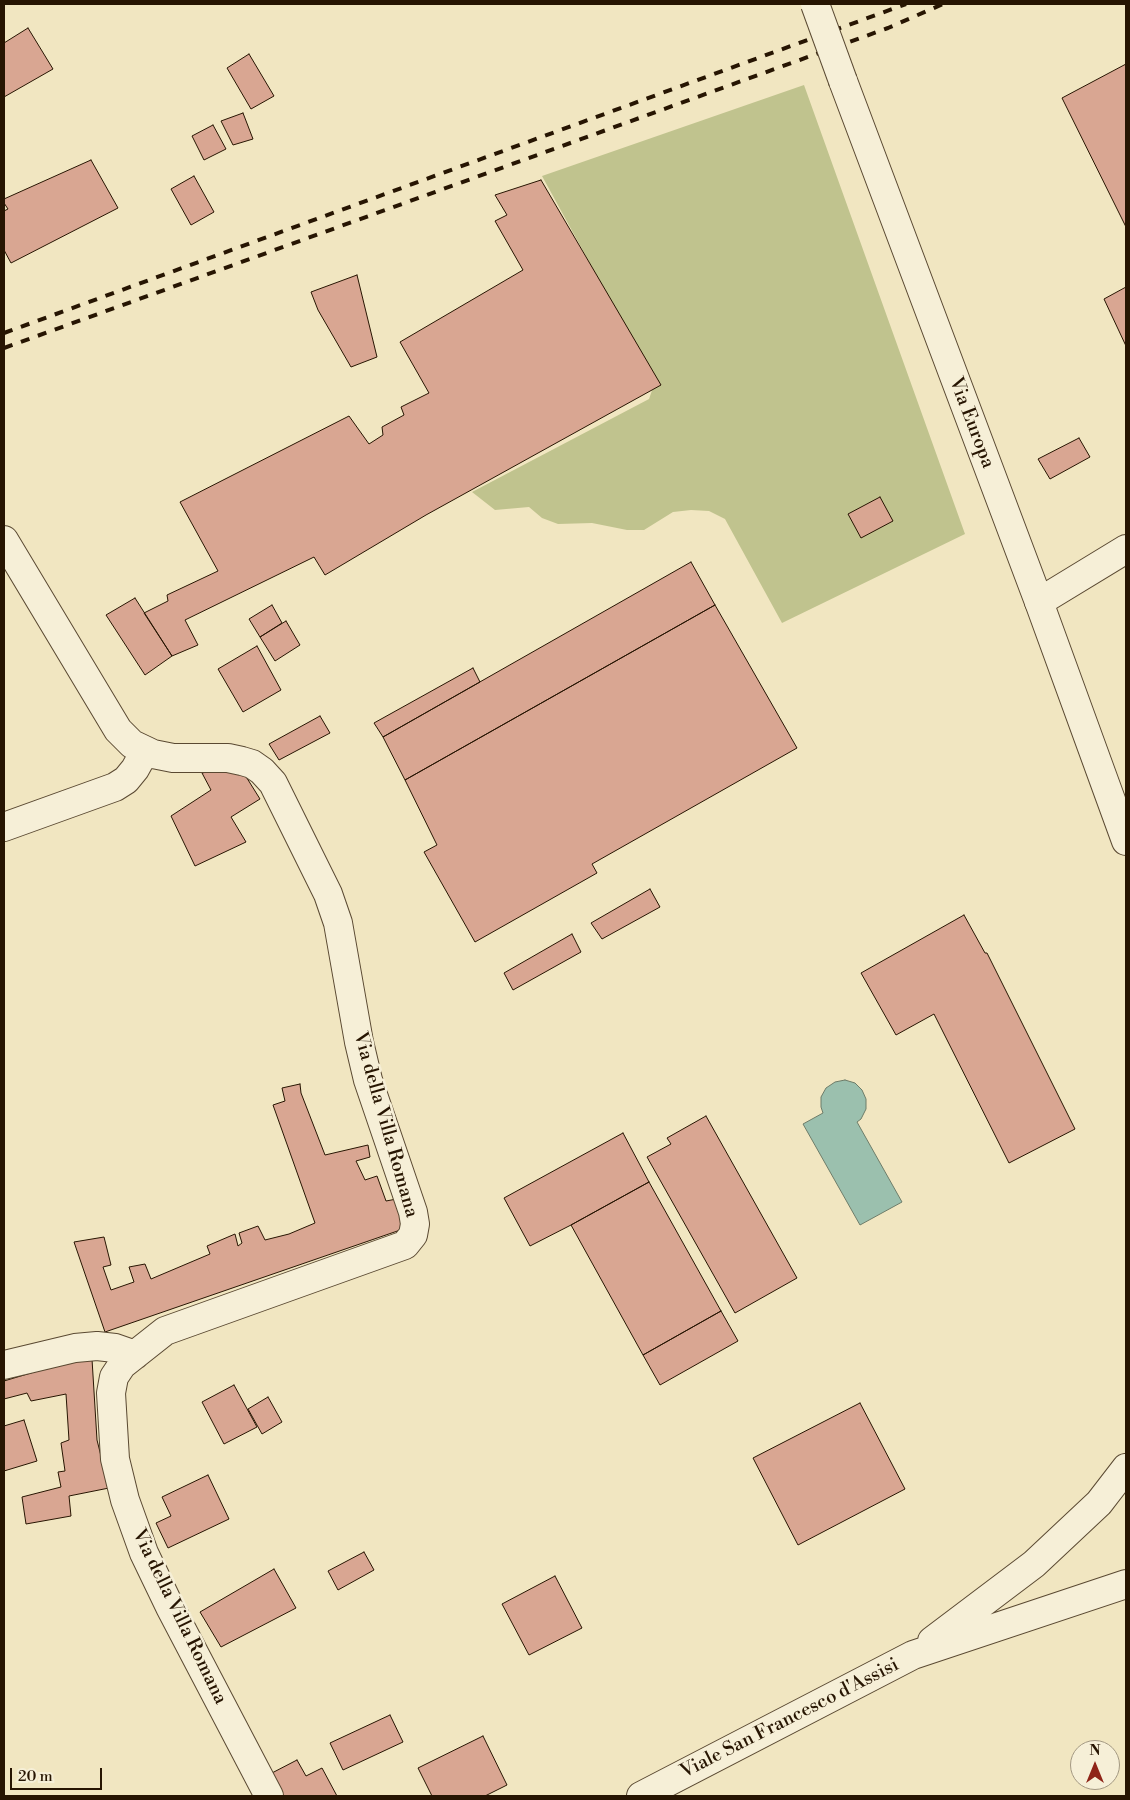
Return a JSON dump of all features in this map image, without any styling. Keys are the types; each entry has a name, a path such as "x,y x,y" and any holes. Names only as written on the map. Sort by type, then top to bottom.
{"street":[{"name":"Via Europa","path":"815,4 1039,602 1126,841"},
{"name":"Via della Villa Romana","path":"4,540 118,730 132,744 153,754 173,758 228,758 242,760 262,771 273,783 328,894 338,923 359,1042 368,1080 413,1212 415,1224 413,1235 405,1244 165,1331 122,1365 114,1377 111,1393 114,1459 125,1500 144,1553 170,1607 269,1796"},
{"path":"1039,602 1126,549"},
{"path":"4,827 115,787 126,780 145,751"},
{"path":"4,1365 74,1348 96,1346 115,1348 135,1354"},
{"name":"Viale San Francesco d'Assisi","path":"913,1655 1034,1564 1099,1503 1126,1468"},
{"name":"Viale San Francesco d'Assisi","path":"641,1796 913,1655 1126,1584"}],"green space":[{"path":"804,85 965,534 782,623 725,519 709,511 673,512 644,530 627,530 592,523 558,524 542,518 529,507 495,510 472,492 649,399 655,382 542,176"}],"shaded area":[{"path":"845,1080 855,1083 862,1090 866,1099 866,1109 861,1119 857,1122 902,1202 860,1225 803,1124 823,1113 821,1097 826,1088 835,1082"}],"building":[{"path":"28,28 53,69 4,97 4,43"},
{"path":"249,54 274,96 251,109 227,68"},
{"path":"1126,64 1126,227 1062,98"},
{"path":"243,113 253,139 233,145 221,121"},
{"path":"213,125 226,149 204,160 192,136"},
{"path":"91,160 118,208 11,263 4,250 4,211 8,209 4,199"},
{"path":"194,176 214,212 191,225 171,189"},
{"path":"541,180 661,385 426,515 325,575 314,557 185,620 198,645 172,656 144,613 168,601 167,595 218,571 180,502 349,416 369,444 383,435 382,427 404,415 401,407 429,393 400,342 523,270 495,221 507,215 495,195"},
{"path":"357,275 377,357 351,367 318,310 311,292"},
{"path":"1126,287 1126,346 1104,299"},
{"path":"1079,438 1090,457 1050,479 1038,459"},
{"path":"880,497 893,521 861,538 848,514"},
{"path":"691,562 715,605 405,780 383,737"},
{"path":"135,598 172,656 145,675 106,615"},
{"path":"272,605 282,623 260,637 249,619"},
{"path":"715,605 797,748 592,864 597,873 475,942 424,852 437,845 405,780"},
{"path":"286,621 300,645 275,661 260,637"},
{"path":"257,646 281,690 243,712 218,669"},
{"path":"473,668 480,682 383,737 374,723"},
{"path":"320,716 330,733 279,760 269,744"},
{"path":"223,769 245,775 260,799 231,817 246,842 195,866 171,816 211,790 202,773"},
{"path":"650,889 660,907 602,939 591,923"},
{"path":"964,915 985,953 987,953 1075,1129 1009,1163 934,1014 896,1035 861,973"},
{"path":"572,934 581,952 513,990 504,973"},
{"path":"300,1084 301,1093 325,1155 368,1145 370,1157 356,1161 365,1180 377,1176 386,1201 402,1198 409,1227 105,1332 74,1242 104,1237 111,1265 103,1267 111,1290 134,1282 129,1267 145,1264 151,1279 210,1254 207,1246 235,1234 238,1246 242,1243 239,1233 258,1226 265,1240 289,1234 315,1223 273,1105 285,1101 282,1088"},
{"path":"706,1116 797,1278 735,1313 647,1157 671,1144 667,1138"},
{"path":"623,1133 649,1182 530,1246 504,1198"},
{"path":"649,1182 721,1311 643,1355 571,1225"},
{"path":"721,1311 738,1341 660,1385 643,1355"},
{"path":"92,1359 97,1440 109,1488 69,1496 71,1516 26,1524 22,1497 61,1487 58,1472 65,1471 61,1443 69,1440 66,1394 31,1401 27,1393 4,1399 4,1381 64,1363"},
{"path":"234,1385 257,1427 224,1444 202,1402"},
{"path":"268,1397 282,1422 262,1434 248,1409"},
{"path":"860,1403 905,1489 798,1545 753,1458"},
{"path":"24,1420 37,1461 4,1471 4,1426"},
{"path":"208,1475 229,1519 168,1548 156,1523 171,1516 162,1497"},
{"path":"364,1552 374,1570 338,1590 328,1571"},
{"path":"274,1569 296,1608 221,1647 200,1612"},
{"path":"555,1576 582,1628 529,1655 502,1604"},
{"path":"390,1715 403,1742 343,1770 330,1743"},
{"path":"483,1736 507,1785 485,1796 432,1796 418,1768"},
{"path":"297,1760 306,1776 322,1768 337,1796 282,1796 270,1774"}],"railway":[{"path":"4,333 906,4"},
{"path":"4,348 888,28 943,4"}]}
